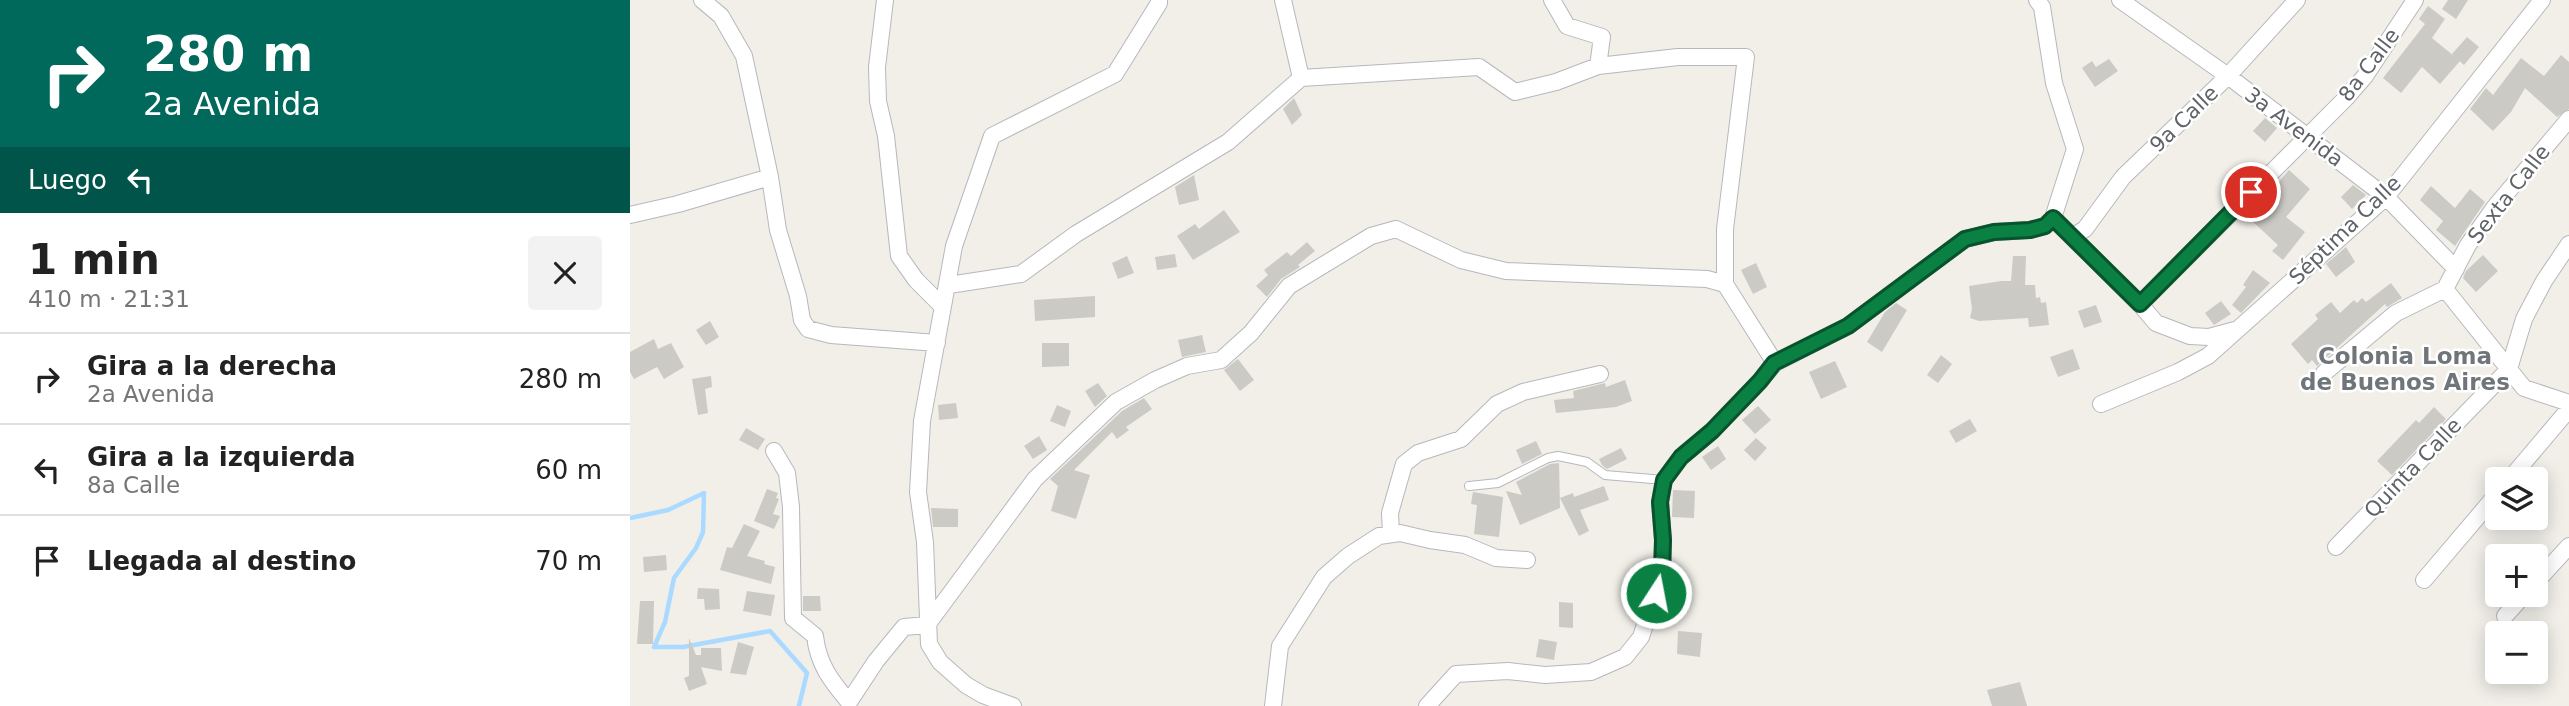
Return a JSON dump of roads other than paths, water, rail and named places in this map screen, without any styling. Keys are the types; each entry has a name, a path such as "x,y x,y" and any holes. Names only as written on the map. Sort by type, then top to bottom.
{"street":[{"path":"702,0 721,16 744,56 770,177 778,230 799,296 802,320 808,329 845,336 936,343"},
{"path":"885,0 877,67 878,101 886,136 899,256 916,279 942,306"},
{"path":"1013,706 983,695 952,674 940,662 929,644 925,542 918,492 922,421 954,246 992,136 1115,74 1159,0"},
{"path":"1283,0 1301,78"},
{"path":"1552,0 1567,26 1602,37 1598,66"},
{"path":"1427,706 1456,674 1508,671 1545,675 1591,672 1625,657 1641,637 1662,573 1660,502 1664,480 1681,457 1712,431 1774,363 1848,326 1965,239 1994,232 2030,230 2045,226 2053,218 2075,149 2054,83 2042,7 2037,0"},
{"name":"3a Avenida","path":"2120,0 2228,76 2386,197 2456,270"},
{"name":"8a Calle","path":"2140,304 2365,76 2415,0"},
{"name":"Séptima Calle","path":"2101,404 2178,372 2208,356 2386,197 2542,0"},
{"name":"9a Calle","path":"2072,237 2085,229 2123,177 2228,76 2291,2"},
{"path":"949,285 1021,274 1076,234 1228,142 1301,78 1479,67 1515,92 1556,82 1598,66 1678,57 1746,57 1725,229 1725,284 1774,363"},
{"name":"Sexta Calle","path":"2445,289 2468,245 2494,208 2569,120"},
{"path":"630,215 770,177"},
{"path":"2053,218 2156,323 2190,336 2209,337 2241,328"},
{"path":"774,451 787,473 793,618 815,636 817,654 830,680 849,702 876,661 904,627 927,625 1035,479 1116,402 1186,366 1221,360 1251,333 1289,286 1371,236 1396,229 1461,260 1506,271 1707,279 1725,284"},
{"name":"Quinta Calle","path":"2336,547 2509,369 2524,319 2544,281 2569,244"},
{"path":"2323,373 2396,313 2445,289 2524,388 2569,403"},
{"path":"1391,534 1390,513 1404,464 1418,453 1461,439 1497,404 1523,392 1600,374"},
{"path":"2520,467 2569,409"},
{"path":"2424,580 2485,508"},
{"path":"1273,706 1280,646 1324,578 1348,556 1379,536 1400,533 1465,545 1496,558 1527,560"},
{"path":"2548,569 2569,546"},
{"path":"2505,616 2513,607"}],"lane":[{"path":"1469,486 1498,483 1541,461 1558,456 1587,462 1605,475 1664,480"}],"waterway":[{"path":"630,518 668,510 704,493 703,532 696,548 674,578 665,622 654,647 683,647 770,631 807,673 799,706"}],"district":[{"name":"Colonia Loma de Buenos Aires","path":"2405,369"}]}
